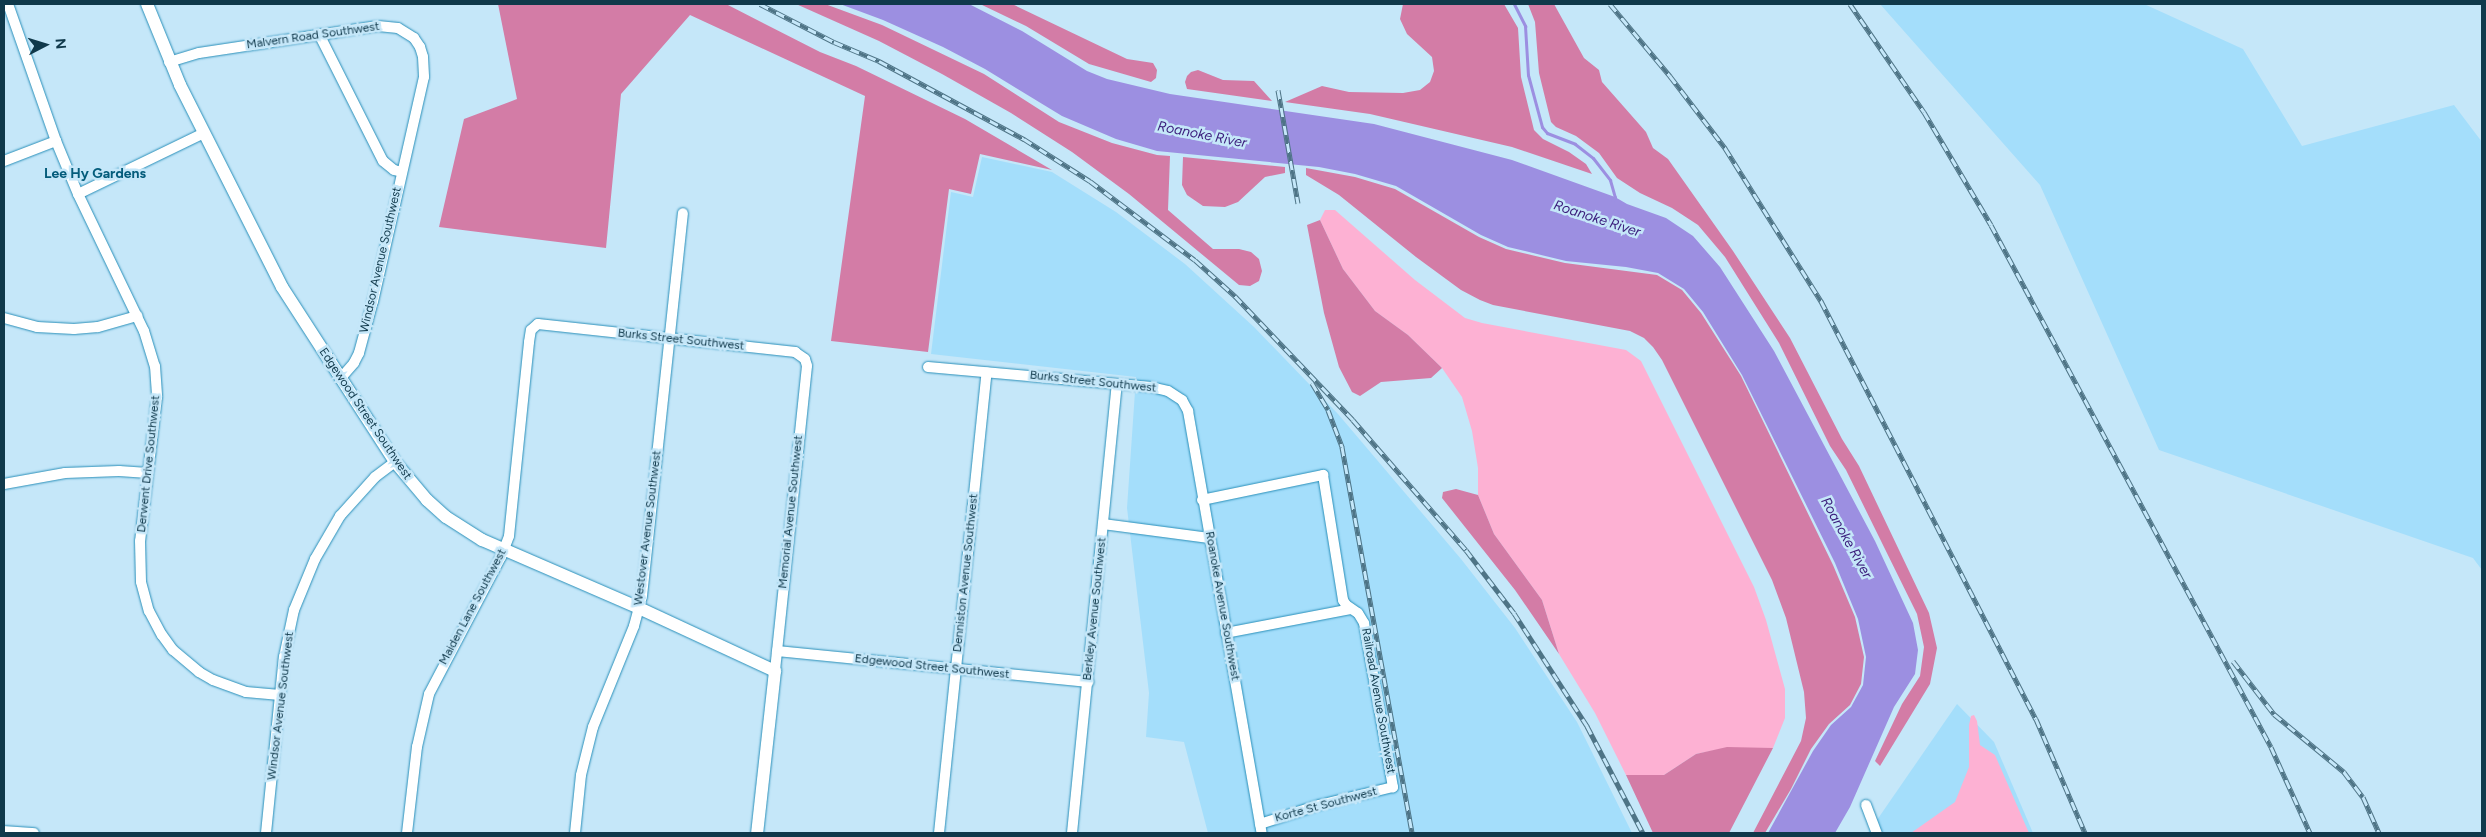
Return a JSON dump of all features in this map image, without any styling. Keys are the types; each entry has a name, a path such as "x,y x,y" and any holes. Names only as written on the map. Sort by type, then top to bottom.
{"street":[{"name":"Derwent Drive Southwest","path":"8,4 56,141 78,194 152,351 157,384 140,541 140,568 144,598 154,623 174,650 199,672 212,680 246,692 280,695"},
{"name":"Edgewood Street Southwest","path":"147,4 169,62 282,287 395,462 427,500 446,517 469,533 639,608 775,671"},
{"name":"Malvern Road Southwest","path":"169,62 199,53 319,34 388,26 398,28 414,38 423,57 425,67 410,136"},
{"path":"319,34 383,161 394,170 402,172"},
{"path":"78,194 204,133"},
{"name":"Windsor Avenue Southwest","path":"341,378 354,363 359,352 410,136"},
{"path":"4,161 56,141"},
{"name":"Westover Avenue Southwest","path":"575,833 581,775 593,727 639,608 683,213"},
{"path":"4,318 37,327 74,329 98,327 137,316"},
{"name":"Maiden Lane Southwest","path":"407,833 417,747 429,694 504,550 510,527 531,330 538,324 600,331"},
{"name":"Burks Street Southwest","path":"600,331 795,352 805,359 806,374"},
{"name":"Burks Street Southwest","path":"928,367 1117,384 1168,391 1182,400 1188,412 1202,500"},
{"name":"Denniston Avenue Southwest","path":"939,833 987,372"},
{"name":"Memorial Avenue Southwest","path":"775,671 806,374"},
{"name":"Berkley Avenue Southwest","path":"1072,833 1117,384"},
{"name":"Windsor Avenue Southwest","path":"266,833 287,639 294,610 315,559 340,516 375,477 395,462"},
{"path":"4,484 65,473 120,471 148,473"},
{"name":"Railroad Avenue Southwest","path":"1202,500 1323,475 1343,600 1351,610 1358,613 1364,623 1393,787"},
{"name":"Roanoke Avenue Southwest","path":"1202,500 1261,828"},
{"path":"1103,524 1209,538"},
{"path":"1226,633 1351,610"},
{"name":"Edgewood Street Southwest","path":"777,651 1088,682"},
{"path":"757,833 775,671"},
{"name":"Korte St Southwest","path":"1261,828 1319,805 1393,787"},
{"path":"1866,805 1877,833"},
{"path":"4,831 34,833"}],"shaded area":[{"path":"498,4 726,4 820,52 856,66 965,119 1052,170 980,154 971,194 949,189 928,352 831,341 865,96 690,15 621,94 606,248 439,227 464,119 517,99"},
{"path":"796,4 825,4 882,25 984,74 1059,122 1112,143 1157,155 1170,156 1168,210 1213,249 1239,249 1251,252 1259,259 1262,271 1259,281 1250,286 1239,285 1129,194 1072,152 1011,113 879,41"},
{"path":"980,4 1012,4 1127,59 1153,63 1157,70 1156,78 1151,82 1089,64 1026,26"},
{"path":"1403,4 1504,4 1518,28 1521,77 1534,130 1543,139 1569,152 1586,164 1592,174 1512,147 1370,114 1285,102 1322,86 1349,92 1403,93 1420,90 1430,82 1434,71 1432,57 1407,34 1400,19"},
{"path":"1528,4 1554,4 1584,58 1599,70 1602,82 1646,132 1653,148 1668,159 1733,251 1790,338 1842,439 1859,466 1929,613 1937,648 1930,684 1880,766 1875,761 1902,704 1920,676 1924,647 1917,614 1846,470 1830,446 1779,343 1725,257 1698,225 1672,208 1640,193 1617,178 1599,153 1576,136 1556,127 1551,122 1539,73 1535,22"},
{"path":"1880,4 2144,4 2243,49 2302,146 2454,105 2482,142 2482,570 2473,558 2159,450 2040,185"},
{"path":"1198,70 1223,80 1254,81 1272,101 1187,89 1185,82 1187,76 1191,72"},
{"path":"982,157 1052,172 1116,212 1185,264 1254,327 1338,414 1461,559 1515,628 1577,722 1632,833 1208,833 1184,742 1146,737 1149,693 1127,508 1136,377 931,354 951,192 973,197"},
{"path":"1183,157 1285,167 1285,173 1265,177 1238,202 1225,207 1203,206 1187,195 1182,185"},
{"path":"1306,168 1355,177 1395,189 1479,237 1506,249 1565,263 1657,275 1682,290 1701,313 1741,376 1833,565 1855,617 1864,657 1861,684 1850,705 1829,724 1811,749 1791,789 1765,833 1753,833 1801,741 1806,718 1804,692 1786,618 1772,580 1662,360 1644,338 1630,331 1493,305 1461,290 1416,257 1339,195 1306,175"},
{"path":"1325,210 1335,210 1415,280 1465,318 1482,323 1626,350 1641,361 1754,587 1766,620 1785,689 1785,718 1773,748 1727,748 1696,754 1664,775 1626,775 1595,713 1559,654 1542,600 1494,534 1478,495 1478,468 1472,431 1462,397 1442,368 1408,335 1375,311 1343,269 1320,220"},
{"path":"1320,220 1343,269 1375,311 1408,335 1442,368 1431,378 1381,382 1360,396 1352,392 1339,367 1324,313 1307,225"},
{"path":"1456,489 1478,495 1494,534 1542,600 1559,654 1515,590 1442,498 1443,492"},
{"path":"1957,704 1994,742 2033,833 1868,833"},
{"path":"1974,715 1977,721 1980,745 1995,755 2029,833 1911,833 1955,802 1969,767 1969,725 1971,716"},
{"path":"1727,747 1773,748 1729,833 1653,833 1626,775 1664,775 1696,754"}],"water":[{"name":"Roanoke River","path":"840,4 969,4 1022,31 1087,71 1107,79 1170,94 1374,124 1512,160 1615,197 1627,204 1666,218 1693,236 1720,267 1774,351 1875,541 1913,623 1918,650 1915,674 1894,707 1850,807 1835,833 1768,833 1813,751 1831,725 1851,707 1863,685 1866,657 1858,619 1835,563 1742,375 1703,312 1684,289 1658,273 1626,267 1566,261 1508,247 1481,235 1396,186 1355,174 1319,167 1157,151 1116,139 1062,116 985,69 943,47 883,20"}],"waterway":[{"path":"1514,4 1525,26 1528,75 1542,127 1547,133 1575,144 1593,158 1610,180 1615,197 1613,200"}],"railway":[{"path":"760,4 834,42 879,61 1024,139 1090,181 1195,260 1235,296 1353,420 1466,550 1514,613 1587,726 1643,833"},
{"path":"1610,4 1670,76 1725,148 1821,301 2036,719 2085,833"},
{"path":"1850,4 1924,112 1991,225 2271,747 2310,833"},
{"path":"1278,90 1298,203"},
{"path":"1312,383 1328,410 1342,447 1412,833"},
{"path":"2233,661 2274,714 2344,772 2363,797 2379,833"}],"district":[{"name":"Lee Hy Gardens","path":"95,174"}]}
